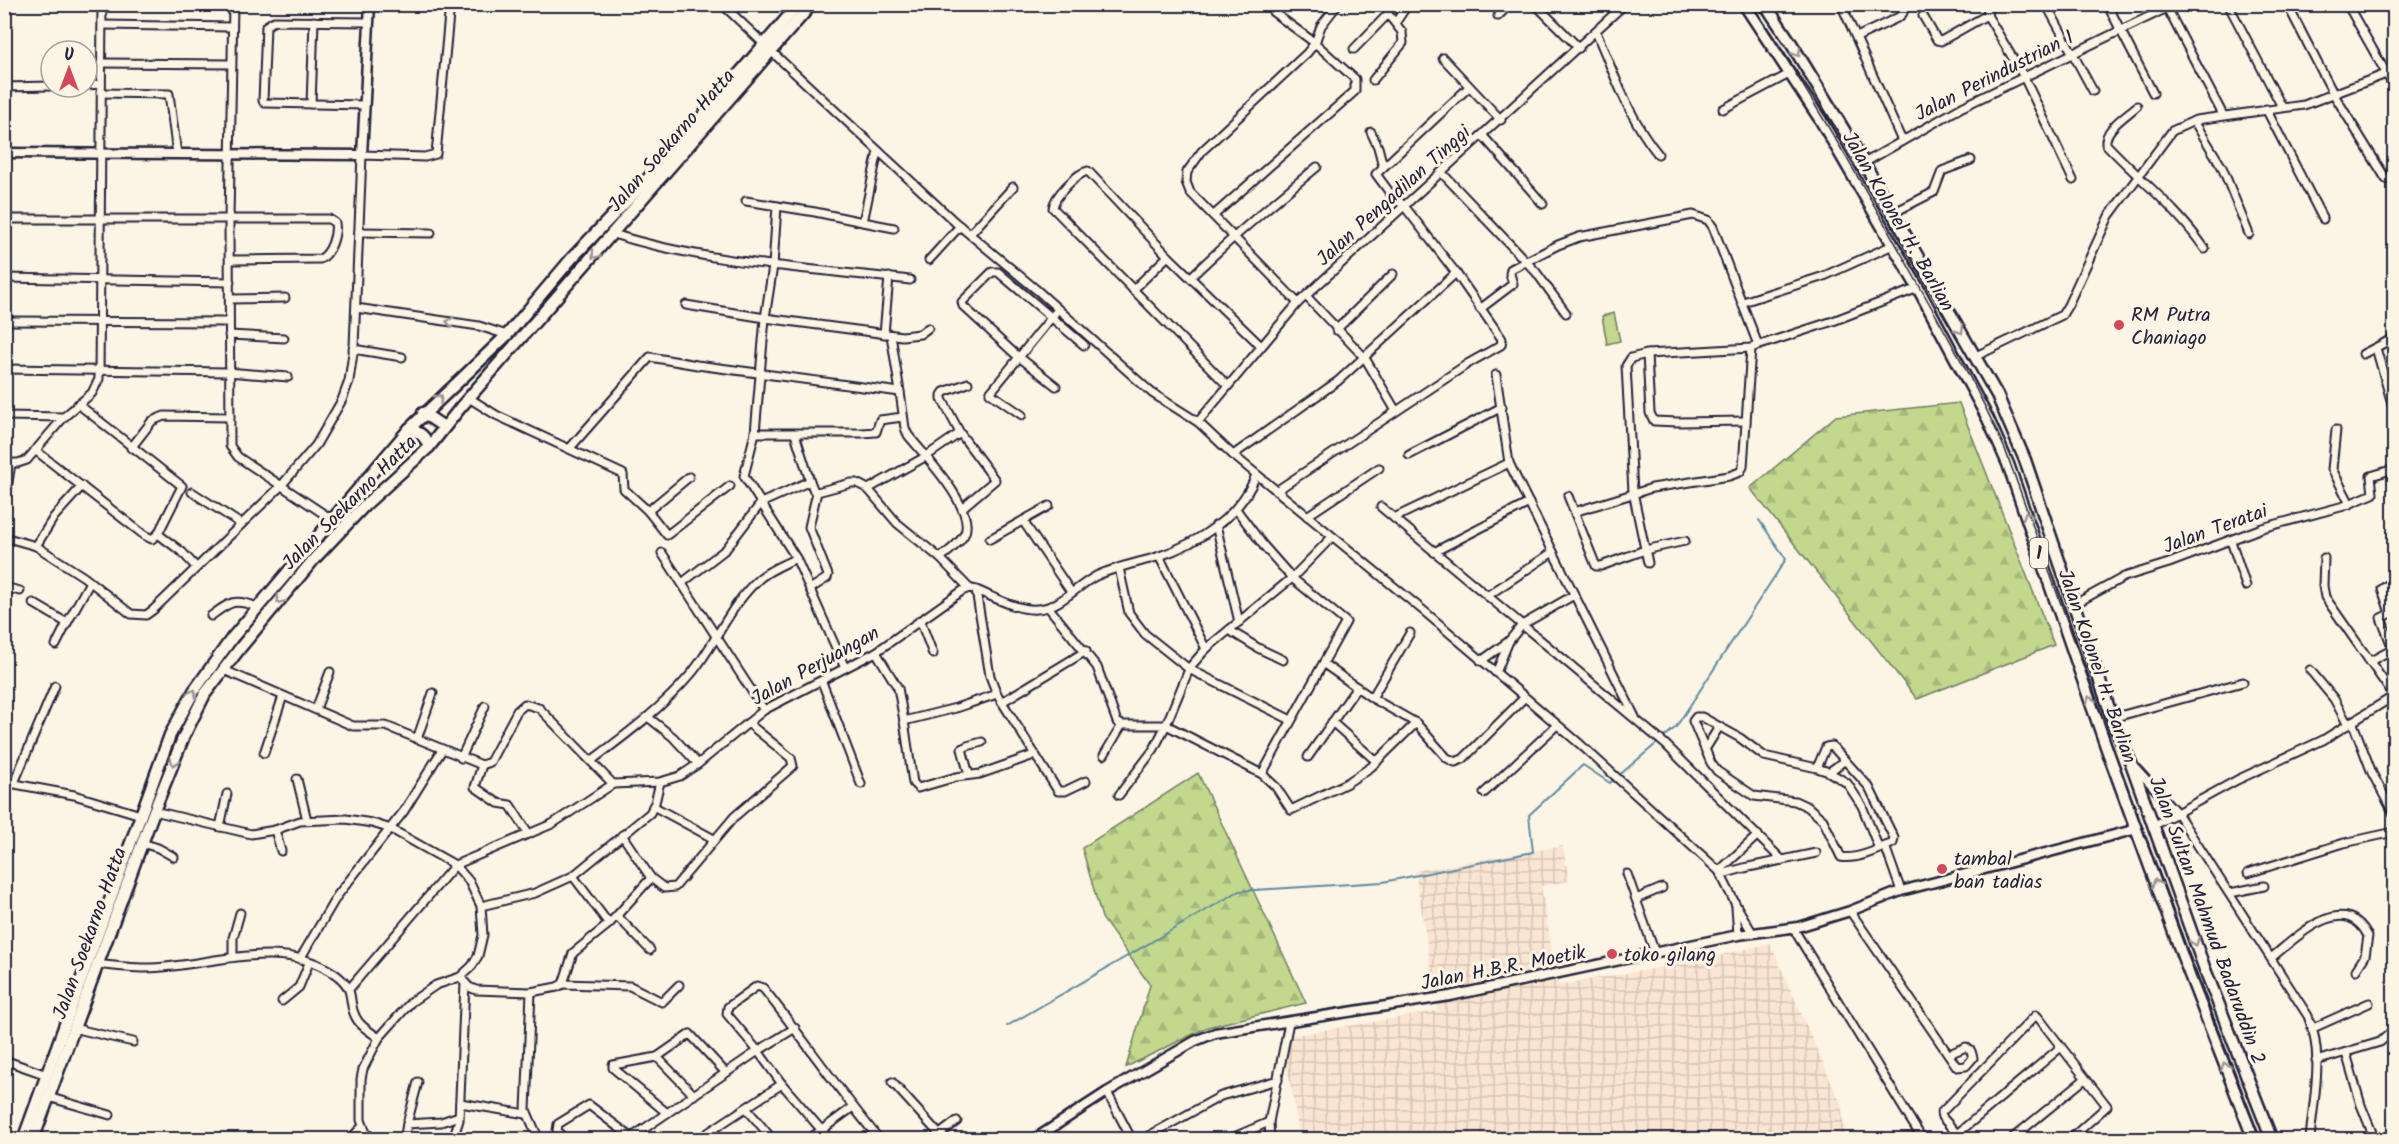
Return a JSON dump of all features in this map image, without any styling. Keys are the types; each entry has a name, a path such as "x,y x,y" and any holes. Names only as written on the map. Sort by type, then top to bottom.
{"highway":[{"name":"Jalan Soekarno Hatta","path":"33,1140 154,811 184,736 205,694 315,558 365,505 429,447 613,234 769,48 799,4"},
{"name":"Jalan Soekarno Hatta","path":"23,1140 170,735 194,691 257,608 423,413 507,335 572,258 812,4"},
{"name":"Jalan Kolonel H. Barlian","path":"1744,4 1820,119 1918,288 1976,395 2005,456 2066,636 2183,957 2254,1140"},
{"name":"Jalan Sultan Mahmud Badaruddin 2","path":"1765,4 1864,163 1993,387 2025,460 2112,718 2131,763 2251,1089 2272,1140"},
{"path":"1976,395 1993,387"},
{"path":"423,413 444,427"},
{"path":"409,429 425,438 429,447"},
{"path":"2236,1094 2251,1089"}],"street":[{"path":"4,509 8,463 27,460 64,417 92,393 100,372 99,220 102,4"},
{"path":"233,4 229,220 230,446 234,453 333,520"},
{"path":"4,537 36,546 90,582 131,614 146,615 281,486 316,445 332,419 349,381 356,308 370,4"},
{"path":"4,153 425,157 436,154 450,4"},
{"path":"722,4 960,226 1059,309 1152,393 1197,422 1256,475 1425,612 1626,786 1720,872 1752,932"},
{"path":"1214,215 1355,91 1355,79 1315,43 1273,12 1275,4"},
{"path":"1298,303 1190,192 1186,182 1187,172 1202,151 1307,53 1315,43 1321,26 1338,4"},
{"path":"1354,49 1388,14 1388,4"},
{"path":"1396,22 1408,4"},
{"path":"1498,16 1510,4"},
{"path":"1535,4 1579,48"},
{"name":"Jalan Pengadilan Tinggi","path":"1197,422 1298,303 1501,120 1625,4"},
{"path":"1841,4 1902,141"},
{"path":"1857,37 1899,17 1903,13 1903,4"},
{"path":"1995,4 1988,9 1987,15 2024,78 2073,180"},
{"path":"2046,4 2093,91"},
{"path":"2107,4 2153,93"},
{"path":"2228,4 2282,107"},
{"path":"2287,4 2333,93 2386,179"},
{"path":"2347,4 2391,72 2394,87"},
{"path":"2169,6 2223,115"},
{"name":"Jalan Perindustrian 1","path":"1864,163 1962,107 2169,6"},
{"path":"1373,80 1403,43 1402,32 1388,14"},
{"path":"1923,16 1937,40 1941,41 1987,15"},
{"path":"365,105 265,103 266,26 274,21 369,22"},
{"path":"311,104 314,21"},
{"path":"103,26 232,27"},
{"path":"1596,32 1632,114 1645,138 1658,154"},
{"path":"1443,58 1501,120"},
{"path":"101,63 231,64"},
{"path":"1976,356 2062,315 2109,216 2156,149 2172,131 2194,121 2223,115 2304,105 2391,72"},
{"path":"1724,109 1791,73"},
{"path":"4,87 39,86"},
{"path":"1276,491 1501,345 1502,339 1455,273 1405,207 1376,177 1377,171 1469,87"},
{"path":"101,93 169,94 177,154"},
{"path":"2137,106 2109,132 2105,139 2106,144 2138,177 2168,203 2205,249"},
{"path":"2266,109 2323,219"},
{"path":"2194,121 2222,167 2249,234"},
{"path":"1371,132 1383,166"},
{"path":"1483,136 1543,204"},
{"path":"863,222 878,151"},
{"path":"1893,213 1934,192 1942,171 1971,160"},
{"path":"1191,277 1233,236 1317,167"},
{"path":"1228,386 1053,208 1054,201 1081,174 1088,171 1168,256 1261,346"},
{"path":"1442,173 1536,272 1566,313"},
{"path":"970,234 1013,187"},
{"path":"746,201 894,228"},
{"path":"777,206 773,266 765,318 755,433 744,476 796,558 845,668"},
{"path":"1480,309 1511,286 1513,281 1509,271 1524,261 1579,237 1692,215 1708,220 1713,227 1743,302 1755,347 1743,467 1738,474 1633,492 1574,512"},
{"path":"4,219 329,219 335,223 328,254 320,259 230,260"},
{"path":"929,260 960,226"},
{"path":"359,232 430,233"},
{"path":"613,234 642,243 703,256 773,266 910,280"},
{"path":"1743,302 1824,276 1893,245"},
{"path":"1133,290 1168,256"},
{"path":"1056,386 1020,358 963,306 962,302 995,272 1053,317 1084,345"},
{"path":"1233,455 1338,381 1455,273"},
{"path":"1336,330 1394,274"},
{"path":"889,277 888,334 908,435 956,495 966,525 964,534 940,558"},
{"path":"4,278 230,282"},
{"path":"1648,562 1633,492 1626,366 1631,358 1647,354 1755,347 1833,321 1918,288"},
{"path":"1306,296 1365,358 1396,411"},
{"path":"230,299 285,298"},
{"path":"686,305 888,334 912,336 928,328"},
{"path":"356,308 479,326 507,335"},
{"path":"1022,415 990,393 1059,309"},
{"path":"4,321 229,322"},
{"path":"229,335 284,338"},
{"path":"2363,354 2394,338"},
{"path":"353,348 402,357"},
{"path":"2376,348 2394,411"},
{"path":"1647,354 1650,413 1654,420 1746,421"},
{"path":"570,448 650,357 900,392"},
{"path":"4,369 228,372 288,377"},
{"path":"1496,375 1509,463 1636,720"},
{"path":"962,508 995,480 960,433 942,395 968,383"},
{"path":"469,398 496,415 623,474 624,489 648,511 668,535 730,486"},
{"path":"35,450 149,539 158,534 182,486 78,404"},
{"path":"1408,454 1502,407"},
{"path":"4,416 64,417"},
{"path":"131,448 152,421 164,416 230,417"},
{"path":"755,433 833,435 876,432 880,420 903,417"},
{"path":"2336,430 2332,469 2350,504"},
{"path":"868,489 925,457 960,433"},
{"path":"795,434 814,491 818,492 851,483 857,483 868,489 897,523 973,589 1029,609 1049,608 1094,577 1159,556 1185,544 1216,525 1236,509 1250,492 1256,475"},
{"path":"1394,518 1509,463"},
{"path":"1307,516 1379,468"},
{"name":"Jalan Teratai","path":"2073,605 2124,577 2231,541 2273,524 2350,504 2373,494 2371,476 2394,469"},
{"path":"648,511 689,477"},
{"path":"682,583 726,549 761,503 810,481"},
{"path":"36,546 54,517 82,486"},
{"path":"192,492 241,525"},
{"path":"810,588 827,578 828,575 809,526 818,492"},
{"path":"1568,495 1596,566 1645,550 1685,541"},
{"path":"1434,552 1529,503"},
{"path":"990,539 1049,506"},
{"path":"1381,507 1665,744 1782,860"},
{"path":"1236,509 1292,578 1346,622 1262,774"},
{"path":"1023,521 1071,592"},
{"path":"1216,525 1239,622"},
{"path":"158,534 182,552 196,567"},
{"path":"1119,795 1154,748 1189,669 1206,649 1292,578 1332,537"},
{"path":"2231,541 2247,586"},
{"path":"1487,596 1553,552"},
{"path":"662,554 764,710"},
{"path":"1159,556 1206,649"},
{"path":"591,761 649,718 697,667 726,621 756,582 796,558"},
{"path":"2153,826 2237,780 2323,740 2394,696 2325,597 2324,558"},
{"path":"1119,568 1125,603 1135,624 1189,669 1291,720"},
{"path":"2369,662 2393,649 2381,619 2382,616 2392,613 2382,589 2394,580"},
{"path":"56,645 90,582"},
{"path":"4,587 20,591"},
{"path":"973,589 987,667 997,694 1058,791 1070,789 1086,781"},
{"name":"Jalan Perjuangan","path":"613,784 660,782 677,778 698,764 764,710 876,652 955,594 973,589"},
{"path":"1481,662 1509,640 1522,625 1574,595"},
{"path":"211,616 234,602 257,608"},
{"path":"33,603 67,623"},
{"path":"1049,608 1066,632 1086,651 1101,675 1116,720 1122,724 1166,725 1262,774 1273,783 1292,810 1347,783 1377,762 1416,723"},
{"path":"920,620 933,654"},
{"path":"1229,630 1283,660"},
{"path":"1372,698 1410,633"},
{"path":"1496,673 1509,640"},
{"path":"1002,702 1086,651"},
{"path":"876,652 898,688 913,783 916,787 969,774 985,773 1034,755"},
{"path":"1324,664 1372,698 1416,723 1447,758 1455,762 1460,761 1524,698"},
{"path":"224,670 353,726 382,725 482,765 490,762 517,711 527,704 539,708 613,784 552,824 455,865 350,988"},
{"path":"2310,670 2350,723 2372,773 2394,814"},
{"path":"316,709 330,672"},
{"path":"822,681 861,784"},
{"path":"2112,718 2243,682"},
{"path":"14,783 55,686"},
{"path":"1308,757 1357,687"},
{"path":"417,739 434,693"},
{"path":"904,721 956,708 997,694"},
{"path":"264,753 283,696"},
{"path":"461,758 485,706"},
{"path":"1817,768 1827,746 1833,748 1874,795 1894,838 1893,843 1882,848 1846,858 1841,857 1823,820 1813,810 1795,801 1754,796 1717,771 1694,726 1694,719 1702,717 1740,738 1768,758 1829,772 1853,790 1882,848 1901,891"},
{"path":"649,718 673,737 698,764"},
{"path":"1332,722 1377,762"},
{"path":"622,835 651,878 664,888 675,887 714,838 743,808 793,766 791,758 748,723"},
{"path":"1104,755 1122,724"},
{"path":"1484,793 1557,725"},
{"path":"1706,748 1719,727"},
{"path":"969,774 962,749 982,742"},
{"path":"300,959 337,896 391,829 442,750"},
{"path":"1829,772 1844,761"},
{"path":"2131,763 2177,813 2302,1006 2313,1028 2316,1092 2310,1140"},
{"path":"482,765 475,787 498,803 510,805 529,834"},
{"path":"297,779 307,820"},
{"path":"4,782 74,795 141,815"},
{"path":"481,906 535,893 573,876 622,835 644,820 654,806 660,782"},
{"path":"220,827 227,794"},
{"path":"654,806 714,838"},
{"path":"154,811 251,834 275,830 290,823 307,820 346,819 391,829 455,865 469,881 481,906 483,928 481,946 463,980 460,1103 454,1136"},
{"name":"Jalan H.B.R. Moetik","path":"1033,1140 1107,1092 1205,1036 1231,1029 1450,996 1752,932 1793,928 1850,911 1901,891 2137,829"},
{"path":"275,830 281,851"},
{"path":"2248,873 2353,840 2394,832"},
{"path":"1720,872 1758,835"},
{"path":"142,843 158,848 174,857"},
{"path":"1720,872 1816,853"},
{"path":"1734,857 1744,867"},
{"path":"1628,874 1655,953"},
{"path":"573,876 609,924"},
{"path":"563,984 573,954 609,924 651,878"},
{"path":"2230,893 2264,886"},
{"path":"1636,899 1662,888"},
{"path":"1736,905 1738,935"},
{"path":"1850,911 1949,1054"},
{"path":"233,957 233,938 240,913"},
{"path":"617,916 650,950"},
{"path":"2271,958 2322,920 2342,917 2356,922 2368,936 2365,956 2356,970"},
{"path":"1793,928 1923,1140"},
{"path":"96,964 147,968 233,957 269,956 300,959 334,973 350,988 353,1010 358,1022 379,1038"},
{"path":"282,1001 299,987 309,963"},
{"path":"463,980 476,990 531,992 550,990 563,984 630,986 662,1002 680,985"},
{"path":"376,1140 362,1127 361,1079 379,1038 425,991 463,980"},
{"path":"830,1140 782,1084 726,1012 757,986 763,988 795,1028 852,1107 880,1140"},
{"path":"531,992 526,1114 539,1140"},
{"path":"2313,1028 2369,1003"},
{"path":"1959,1137 1942,1117 1942,1110 2033,1016 2038,1017 2107,1107 2069,1140"},
{"path":"1270,1140 1269,1122 1289,1022"},
{"path":"73,1028 133,1042"},
{"path":"565,1140 557,1131 558,1124 589,1105 634,1138 667,1113 795,1028"},
{"path":"2316,1061 2380,1042 2394,1030"},
{"path":"667,1113 613,1067 614,1064 657,1057 691,1034 726,1073"},
{"path":"1950,1140 1959,1137 2061,1047"},
{"path":"2346,1053 2361,1106 2374,1140"},
{"path":"657,1057 694,1095"},
{"path":"4,1060 47,1075"},
{"path":"2010,1140 2085,1078"},
{"path":"1141,1140 1221,1096 1278,1080"},
{"path":"404,1140 418,1082"},
{"path":"892,1082 939,1134"},
{"path":"697,1140 782,1084"},
{"path":"1107,1092 1132,1140"},
{"path":"48,1097 110,1115"},
{"path":"460,1103 526,1114"},
{"path":"808,1140 852,1107"},
{"path":"747,1109 773,1140"},
{"path":"407,1124 441,1122 459,1116"},
{"path":"932,1140 957,1120"},
{"path":"1227,1140 1269,1122"},
{"path":"350,1140 362,1127"}],"shaded area":[{"path":"1563,846 1569,881 1541,886 1558,985 1698,961 1770,943 1841,1104 1845,1139 1300,1139 1282,1037 1438,1011 1415,871"}],"green space":[{"path":"1614,313 1620,341 1607,344 1602,316"},
{"path":"1959,403 2054,645 1917,699 1750,488 1836,416"},
{"path":"1198,773 1306,1003 1208,1027 1126,1067 1150,985 1102,918 1082,848"}],"waterway":[{"path":"1007,1026 1239,891 1383,882 1533,852 1529,815 1583,765 1610,783 1676,727 1786,559 1759,520"}],"tram line":[{"path":"1751,4 1880,215 1964,367 2005,449 2196,978 2260,1140"}],"place":[{"name":"RM Putra Chaniago","path":"2119,325"},
{"name":"tambal ban tadias","path":"1942,869"},
{"name":"toko gilang","path":"1612,954"}]}
